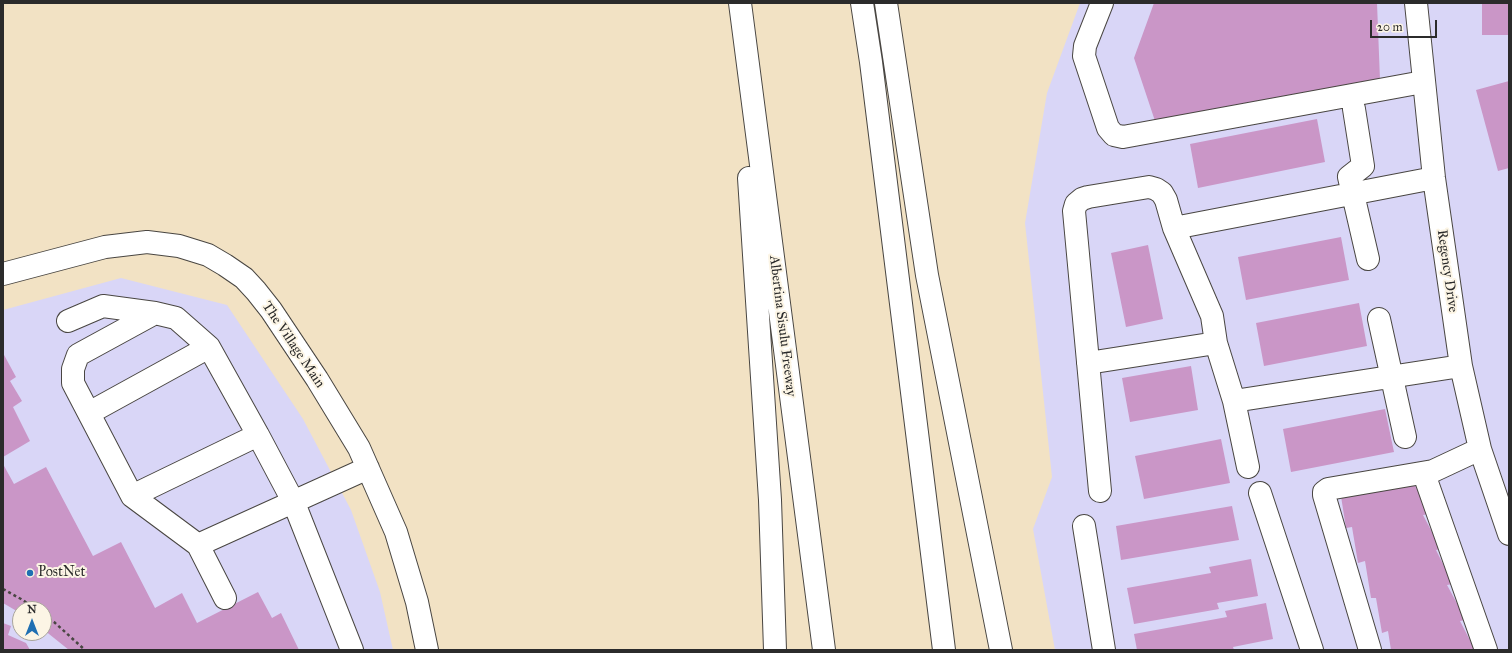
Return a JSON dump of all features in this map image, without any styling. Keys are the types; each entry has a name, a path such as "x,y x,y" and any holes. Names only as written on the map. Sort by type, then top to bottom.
{"main road":[{"path":"739,3 770,500 775,650"},
{"name":"Albertina Sisulu Freeway","path":"739,3 824,650"},
{"path":"862,3 871,62 944,650"},
{"path":"886,3 927,275 1001,650"},
{"path":"1102,3 1085,46 1084,56 1108,128 1114,136 1123,137 1423,82"},
{"name":"Regency Drive","path":"1416,3 1434,178 1461,366 1480,449 1509,534"},
{"path":"1354,109 1362,166 1349,177 1368,259"},
{"path":"1174,228 1434,178"},
{"path":"1100,491 1074,212 1076,204 1082,199 1149,186 1162,193 1166,200 1174,228 1212,316 1216,343 1234,401 1248,467"},
{"name":"The Village Main","path":"3,274 105,247 141,243 161,243 179,246 208,255 244,278 271,310 317,379 359,448 396,532 417,602 427,650"},
{"path":"68,321 104,306 155,313 176,318 209,347 294,503 352,650"},
{"path":"155,313 78,355 73,369 74,383 132,496 198,546 225,598"},
{"path":"1379,319 1405,437"},
{"path":"1088,363 1216,343"},
{"path":"89,412 209,347"},
{"path":"1234,401 1461,366"},
{"path":"132,496 258,435"},
{"path":"1370,650 1324,492 1328,488 1424,474 1480,449"},
{"path":"198,546 368,468"},
{"path":"1424,474 1486,650"},
{"path":"1260,493 1312,650"},
{"path":"1084,526 1104,650"}],"path":[{"path":"3,589 24,601"},
{"path":"52,621 85,650"}],"shaded area":[{"path":"1080,3 1509,3 1509,650 1055,650 1033,529 1052,477 1025,223 1047,93"},
{"path":"121,278 227,305 303,419 351,510 380,592 393,650 3,650 3,310"}],"building":[{"path":"1154,3 1377,3 1380,80 1156,124 1134,58"},
{"path":"1482,3 1509,3 1509,35 1482,35"},
{"path":"1509,81 1509,168 1498,171 1476,90"},
{"path":"1317,119 1325,162 1198,188 1190,144"},
{"path":"1341,237 1349,280 1246,300 1238,257"},
{"path":"1148,245 1163,319 1126,327 1111,253"},
{"path":"1359,303 1367,346 1264,366 1256,323"},
{"path":"3,353 16,377 10,381 22,401 13,407 30,441 3,457"},
{"path":"1191,366 1198,410 1130,422 1122,378"},
{"path":"1385,409 1394,452 1291,472 1283,429"},
{"path":"1221,439 1230,483 1144,499 1135,456"},
{"path":"3,464 14,484 46,467 93,556 121,542 155,608 182,593 197,623 258,592 272,618 281,613 299,650 69,650 52,636 52,601 12,601 12,608 3,603"},
{"path":"1411,478 1430,514 1423,515 1441,549 1436,550 1453,584 1447,585 1466,620 1460,621 1475,650 1391,650 1388,631 1382,633 1376,598 1371,598 1365,561 1358,563 1352,527 1346,528 1340,490"},
{"path":"1232,506 1239,540 1121,560 1116,526"},
{"path":"1251,559 1258,596 1217,603 1219,609 1134,624 1127,588 1211,573 1209,567"},
{"path":"1266,603 1273,639 1233,647 1234,650 1137,650 1134,634 1227,617 1225,611"},
{"path":"3,623 11,626 8,635 12,637 12,641 22,641 26,643 30,650 3,650"}],"place":[{"name":"PostNet","path":"30,573"}]}
